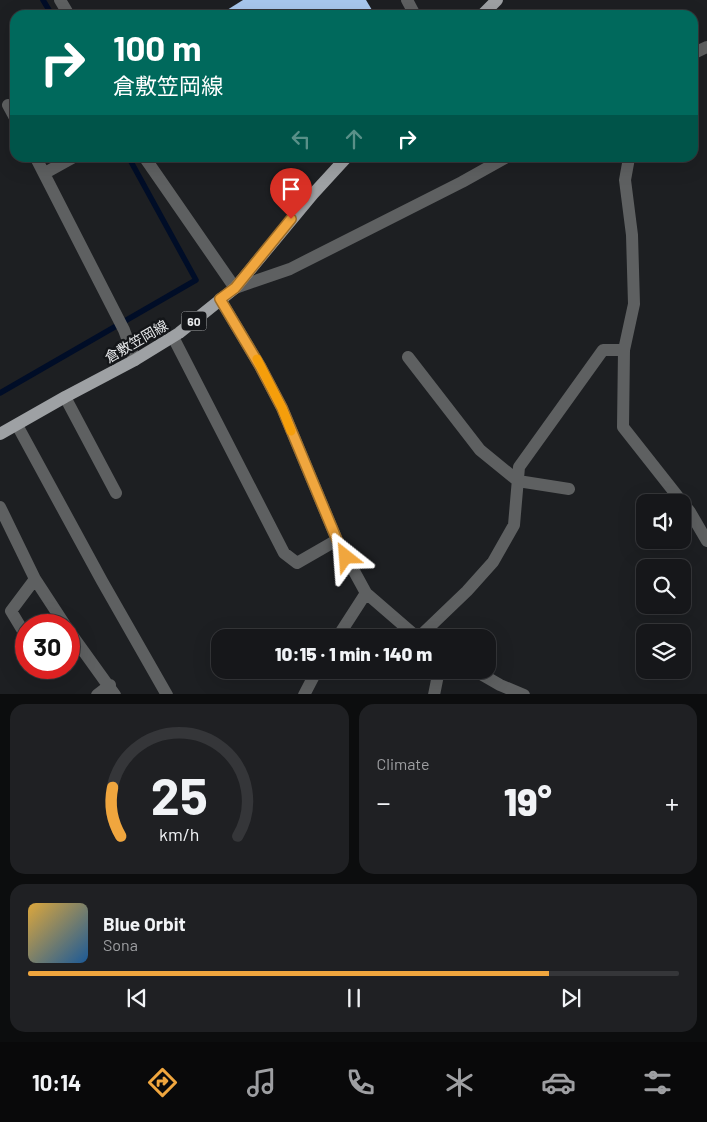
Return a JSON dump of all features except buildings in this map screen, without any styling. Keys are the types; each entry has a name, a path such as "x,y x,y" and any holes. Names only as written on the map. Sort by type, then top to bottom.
{"main road":[{"path":"487,10 497,0"},
{"name":"倉敷笠岡線","path":"0,434 64,397 136,360 173,337 235,288 313,194 342,162"}],"street":[{"path":"8,105 10,109"},
{"path":"38,162 124,330 136,360"},
{"path":"45,173 65,162"},
{"path":"148,162 235,288 290,269 498,162"},
{"path":"628,162 625,180 632,235 634,304 624,350 623,427 690,512 707,541"},
{"path":"220,299 260,366 282,408 337,540 366,593 408,629"},
{"path":"173,337 284,553 297,563 337,540"},
{"path":"428,629 467,592 493,562 514,525 519,467 603,350 624,350"},
{"path":"408,357 480,450 518,481 570,489"},
{"path":"64,397 116,493"},
{"path":"17,425 167,694"},
{"path":"0,507 36,579 58,614"},
{"path":"15,618 11,611 36,579"},
{"path":"343,629 366,593"},
{"path":"80,646 112,690 97,694"},
{"path":"304,694 312,679"},
{"path":"434,694 437,679"},
{"path":"490,679 524,694"}],"waterway":[{"path":"43,0 49,10"},
{"path":"0,393 196,280 131,162"}],"slow traffic":[{"path":"257,359 282,408 291,431"}],"route":[{"path":"291,219 259,256 235,288 220,299 260,366 282,408 313,485 346,557"}]}
